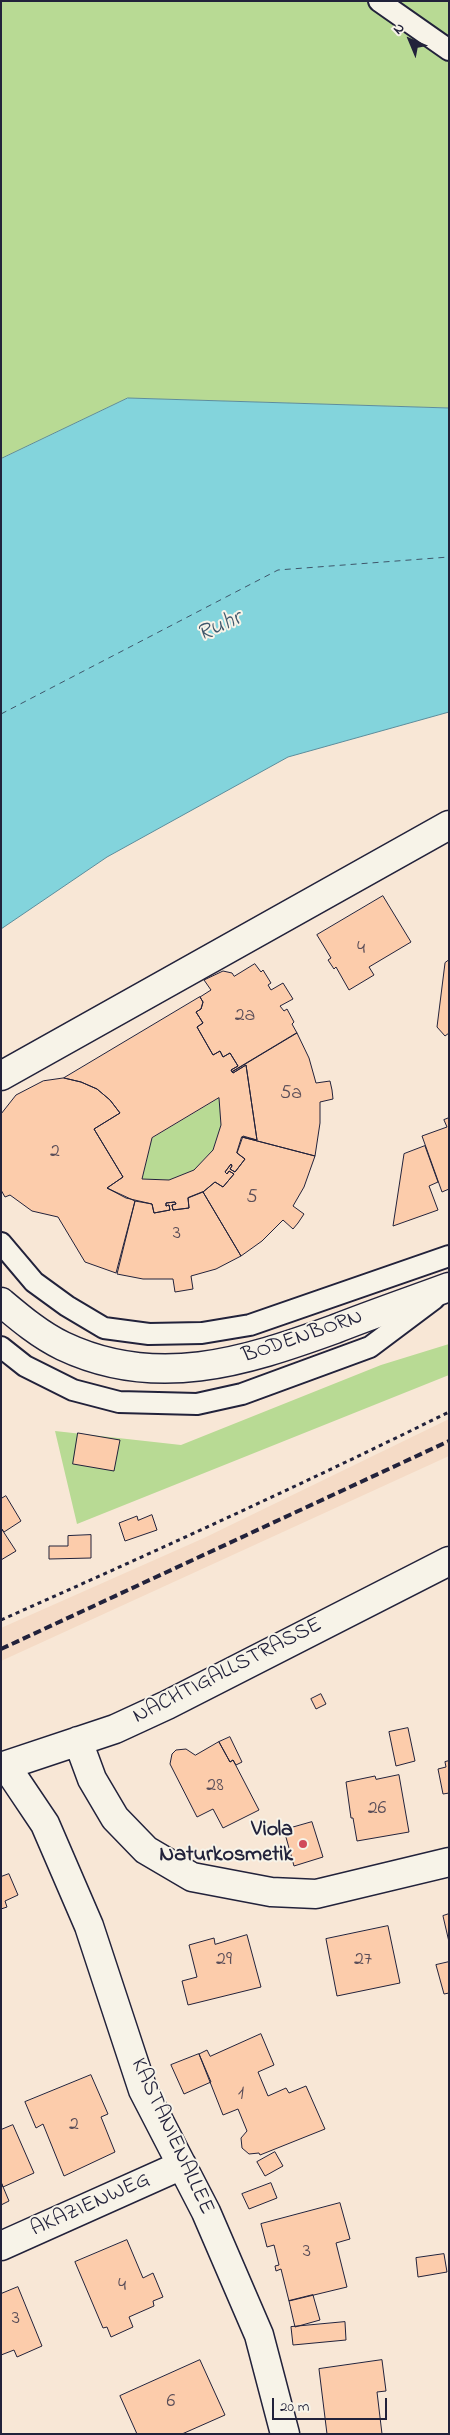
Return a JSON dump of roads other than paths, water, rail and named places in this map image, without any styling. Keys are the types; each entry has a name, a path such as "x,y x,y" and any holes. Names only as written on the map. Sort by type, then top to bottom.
{"street":[{"path":"1,1076 449,826"},
{"name":"BODENBORN","path":"1,1302 40,1332 62,1346 116,1365 153,1369 180,1369 240,1360 278,1349 449,1287"},
{"name":"NACHTIGALLSTRASSE","path":"4,1766 115,1729 167,1705 449,1561"},
{"path":"78,1741 92,1780 115,1818 146,1850 192,1877 271,1892 316,1894 449,1862"},
{"name":"KASTANIENALLEE","path":"4,1766 48,1832 89,1926 144,2090 206,2212 258,2335 286,2434"},
{"name":"AKAZIENWEG","path":"1,2246 182,2166"}],"lane":[{"path":"379,1 449,50"},
{"path":"1,1242 34,1282 67,1306 104,1328 150,1334 202,1333 250,1325 449,1256"},
{"path":"1,1347 25,1366 72,1390 119,1402 197,1404 242,1394 370,1346 449,1287"}],"water":[{"name":"Ruhr","path":"128,398 449,408 449,712 288,757 107,857 1,929 1,459"}],"railway":[{"path":"1,1649 449,1441"}],"place":[{"name":"Viola Naturkosmetik","path":"303,1844"}]}
